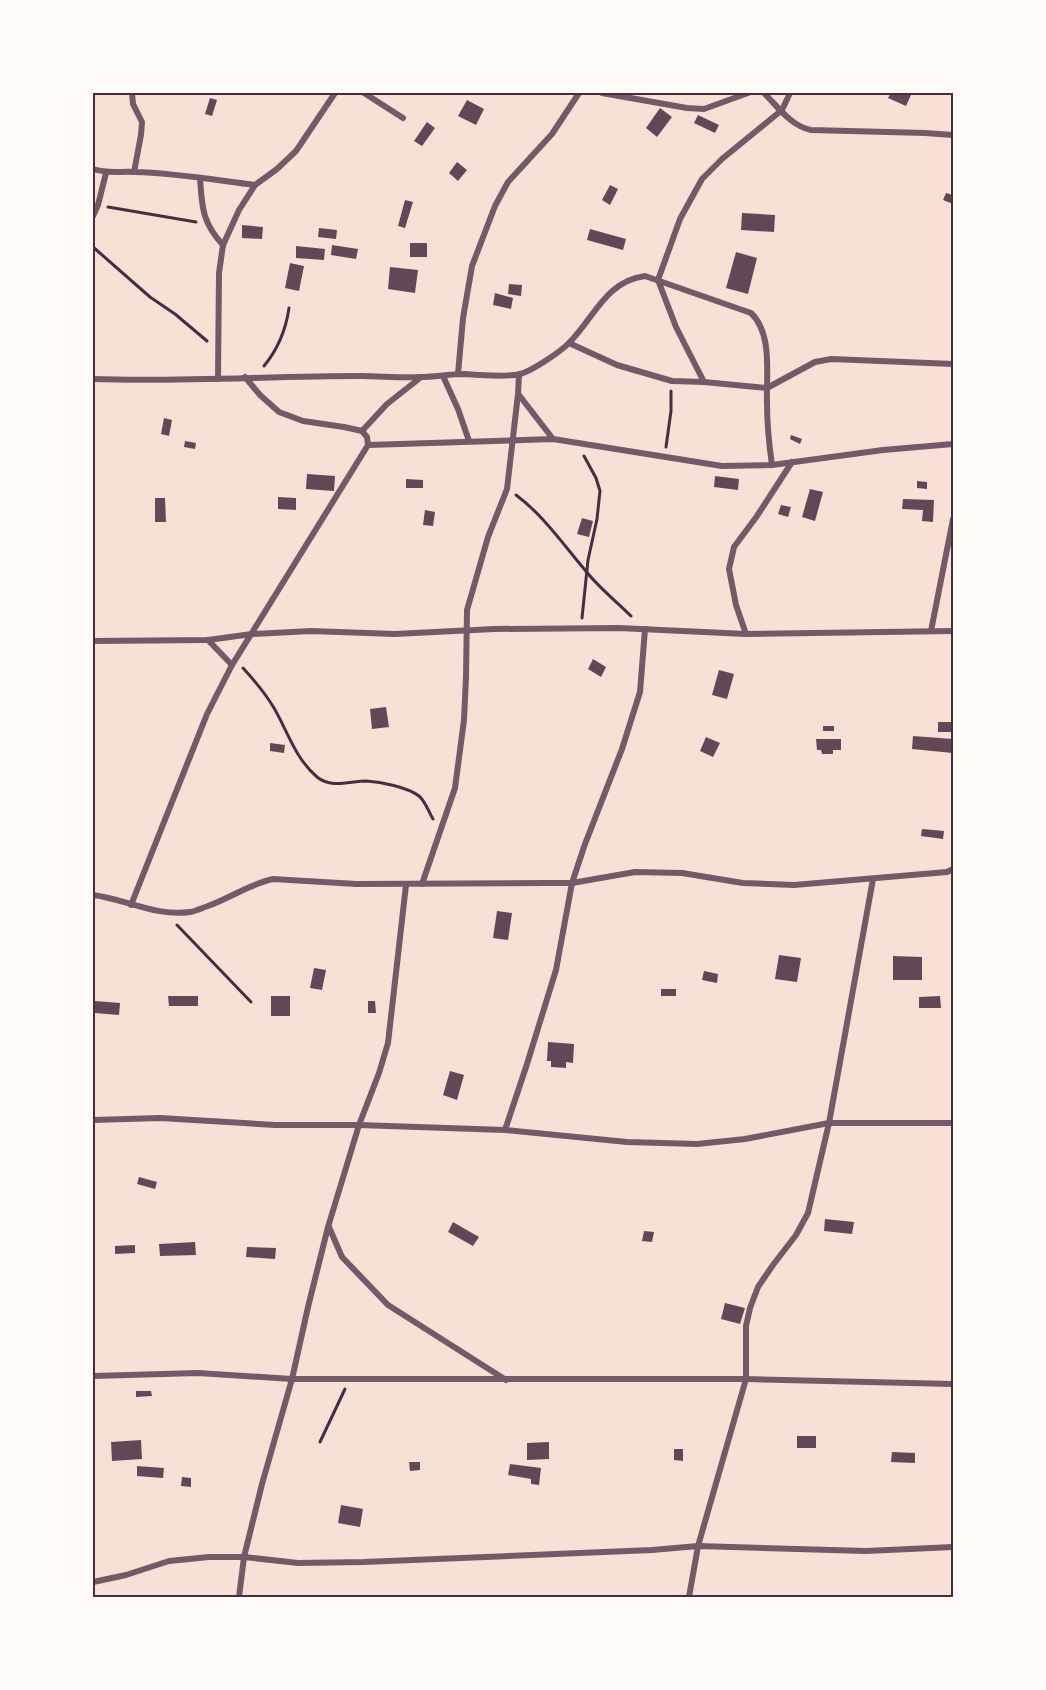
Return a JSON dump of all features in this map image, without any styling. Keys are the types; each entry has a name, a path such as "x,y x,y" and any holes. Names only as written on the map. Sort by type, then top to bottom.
{"street":[{"path":"132,93 133,104 142,122 134,172"},
{"path":"218,379 219,284 223,245 239,210 255,185 277,170 296,151 334,93"},
{"path":"364,93 403,118"},
{"path":"458,374 472,266 495,206 508,182 552,134 579,93"},
{"path":"602,93 704,110 748,93"},
{"path":"764,93 792,122 802,128 953,135"},
{"path":"704,382 676,327 658,280 680,219 702,179 722,159 782,110 790,93"},
{"path":"93,170 106,173 134,172 200,178 255,185"},
{"path":"93,216 106,173"},
{"path":"200,178 201,201 207,223 223,245"},
{"path":"93,379 155,381 245,377 519,375 549,359 569,343 615,288 632,277 645,276 751,313 757,319 763,334 767,359 768,440 772,465"},
{"path":"569,343 617,365 672,381 767,388 815,362 831,359 953,364"},
{"path":"422,884 455,788 464,720 468,610 488,537 507,489 519,375"},
{"path":"443,376 469,441"},
{"path":"131,905 207,714 234,662 368,444 367,437 362,431 303,422 279,412 245,377"},
{"path":"362,431 387,404 420,377"},
{"path":"518,394 553,440"},
{"path":"368,444 553,440 722,466 772,465 883,450 953,444"},
{"path":"746,634 736,605 729,569 734,547 792,462"},
{"path":"931,631 953,519"},
{"path":"93,641 208,640 252,634 311,631 395,634 494,629 645,629 746,634 953,631"},
{"path":"505,1130 556,970 572,883 622,749 640,692 645,629"},
{"path":"208,640 234,662"},
{"path":"93,895 105,896 164,913 191,912 260,882 273,879 406,885 572,883 635,872 682,873 743,883 794,885 947,872 953,869"},
{"path":"689,1597 698,1546 746,1379 746,1326 750,1308 758,1287 796,1235 808,1213 829,1123 873,879"},
{"path":"239,1597 244,1557 292,1379 328,1227 359,1125 388,1043 406,885"},
{"path":"93,1120 160,1118 275,1125 359,1125 505,1130 627,1142 697,1144 745,1139 829,1123 953,1123"},
{"path":"328,1227 342,1257 388,1305 506,1380"},
{"path":"93,1376 198,1374 350,1380 746,1379 953,1384"},
{"path":"93,1582 126,1575 169,1561 209,1557 244,1557 298,1563 652,1550 698,1546 866,1551 953,1547"}],"path":[{"path":"98,205 207,223"},
{"path":"93,247 150,297 175,314 219,351"},
{"path":"255,377 268,362 279,343 287,325 289,308"},
{"path":"664,458 671,411 672,381"},
{"path":"578,443 600,491 586,573 582,629"},
{"path":"507,489 527,504 567,547 586,573 645,629"},
{"path":"234,662 253,679 273,707 294,750 318,778 331,783 366,781 400,787 420,797 441,829"},
{"path":"164,913 251,1002"},
{"path":"320,1442 350,1380"}],"building":[{"path":"891,93 912,93 906,106 888,98"},
{"path":"210,98 217,100 212,116 205,114"},
{"path":"467,100 484,109 476,125 458,116"},
{"path":"660,108 672,117 657,137 646,128"},
{"path":"698,115 719,125 715,133 694,123"},
{"path":"427,122 435,128 422,146 414,141"},
{"path":"457,162 467,170 458,181 449,173"},
{"path":"610,185 618,189 610,205 602,200"},
{"path":"946,193 953,195 953,204 943,200"},
{"path":"405,200 413,202 405,228 398,226"},
{"path":"742,213 775,215 774,232 741,230"},
{"path":"242,225 263,227 262,239 242,238"},
{"path":"319,228 337,230 336,239 318,237"},
{"path":"590,229 626,239 623,250 587,240"},
{"path":"410,243 427,243 427,257 410,257"},
{"path":"332,245 358,249 356,259 331,255"},
{"path":"296,246 325,249 324,260 296,258"},
{"path":"736,252 757,258 748,294 726,288"},
{"path":"290,263 304,266 299,291 285,288"},
{"path":"390,267 418,270 415,293 388,289"},
{"path":"509,284 522,285 521,296 508,294"},
{"path":"495,293 513,298 511,309 493,305"},
{"path":"164,418 172,420 169,436 161,434"},
{"path":"791,435 802,439 800,444 790,439"},
{"path":"185,441 196,443 195,449 184,447"},
{"path":"307,474 335,476 334,491 306,489"},
{"path":"715,476 739,479 738,490 714,487"},
{"path":"406,479 423,480 423,488 406,488"},
{"path":"917,481 927,482 927,489 917,488"},
{"path":"810,489 823,492 815,521 802,517"},
{"path":"278,497 296,498 296,510 278,509"},
{"path":"155,498 165,498 166,522 155,522"},
{"path":"903,499 934,500 933,522 922,521 923,510 902,509"},
{"path":"781,505 791,507 788,517 778,514"},
{"path":"425,510 435,512 433,526 423,525"},
{"path":"582,518 593,521 589,537 577,534"},
{"path":"593,659 606,667 601,677 588,669"},
{"path":"719,670 734,674 727,699 712,695"},
{"path":"386,707 389,727 372,729 370,709"},
{"path":"938,722 953,722 953,732 938,732"},
{"path":"823,726 834,726 834,731 823,731"},
{"path":"913,736 953,739 953,753 912,749"},
{"path":"706,737 720,743 713,757 700,751"},
{"path":"816,739 841,739 841,750 833,750 833,754 822,754 821,750 817,750"},
{"path":"270,743 285,745 284,753 270,751"},
{"path":"922,829 944,831 943,839 921,836"},
{"path":"497,911 512,913 508,940 493,938"},
{"path":"779,955 801,958 797,982 775,979"},
{"path":"893,956 922,957 922,980 893,980"},
{"path":"314,968 326,970 322,990 310,988"},
{"path":"704,971 718,974 717,983 702,980"},
{"path":"661,989 676,989 676,996 661,996"},
{"path":"168,996 198,996 198,1006 169,1006"},
{"path":"271,996 290,996 290,1016 271,1016"},
{"path":"940,996 941,1008 919,1008 919,997"},
{"path":"95,1001 120,1003 119,1015 95,1013"},
{"path":"368,1001 375,1001 376,1013 368,1013"},
{"path":"548,1042 574,1044 573,1063 566,1062 566,1068 551,1067 551,1061 547,1061"},
{"path":"450,1071 464,1075 457,1100 443,1095"},
{"path":"139,1177 157,1182 155,1189 137,1184"},
{"path":"825,1219 854,1222 852,1234 824,1231"},
{"path":"453,1222 479,1237 473,1246 448,1232"},
{"path":"644,1231 654,1232 652,1242 642,1241"},
{"path":"195,1242 196,1255 160,1256 159,1244"},
{"path":"135,1245 135,1253 115,1254 115,1246"},
{"path":"247,1247 276,1248 275,1259 246,1257"},
{"path":"725,1303 745,1308 740,1324 721,1319"},
{"path":"136,1391 151,1391 152,1396 136,1397"},
{"path":"797,1436 816,1436 816,1448 797,1448"},
{"path":"141,1440 142,1459 112,1461 111,1442"},
{"path":"549,1442 549,1459 527,1460 527,1443"},
{"path":"674,1449 683,1449 683,1461 674,1460"},
{"path":"892,1452 915,1453 915,1463 891,1462"},
{"path":"409,1462 420,1462 420,1470 410,1471"},
{"path":"510,1464 541,1468 539,1485 531,1484 531,1479 508,1475"},
{"path":"137,1466 164,1468 163,1478 137,1476"},
{"path":"182,1477 191,1478 191,1487 181,1486"},
{"path":"341,1505 363,1509 360,1527 338,1523"}]}
